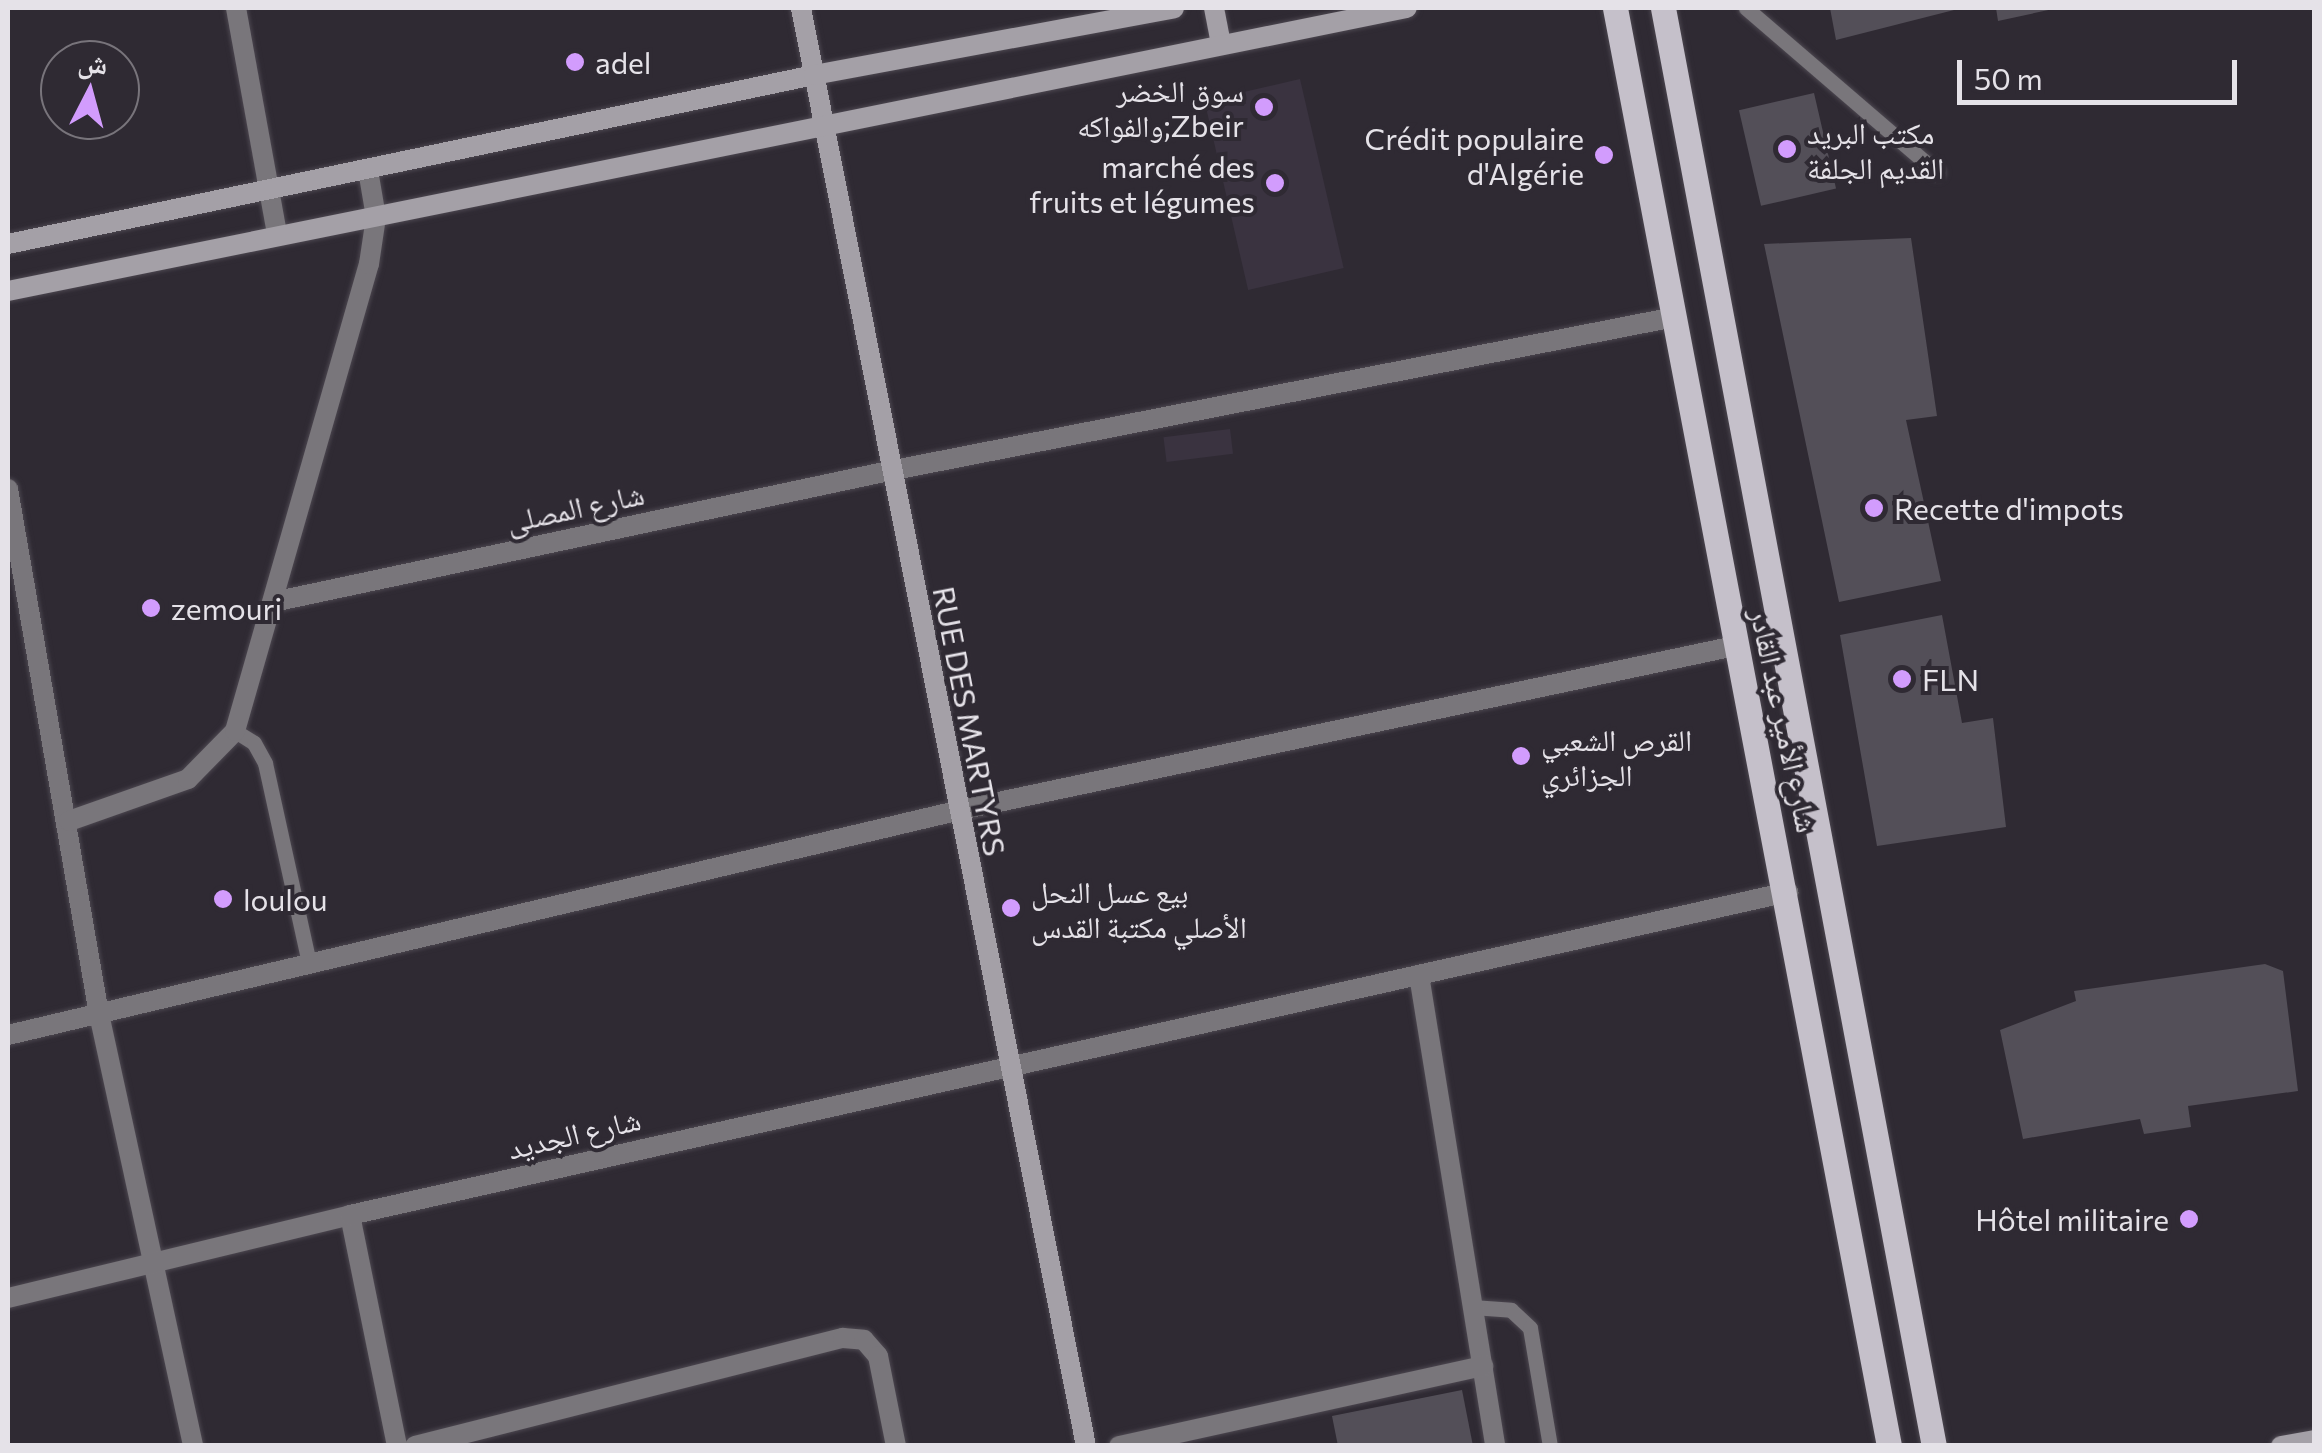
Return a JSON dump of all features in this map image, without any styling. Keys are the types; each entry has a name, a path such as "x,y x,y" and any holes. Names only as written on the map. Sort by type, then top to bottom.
{"main road":[{"name":"شارع الأمير عبد القادر","path":"1615,8 1735,646 1788,892 1889,1446"},
{"name":"شارع الأمير عبد القادر","path":"1664,8 1934,1446"}],"street":[{"path":"236,8 277,234"},
{"name":"RUE DES MARTYRS","path":"801,8 956,811 1086,1446"},
{"path":"8,244 814,75 1174,8"},
{"path":"1214,8 1221,44"},
{"path":"8,291 1406,8"},
{"path":"69,821 188,779 235,731 361,295 376,217 368,170"},
{"name":"شارع المصلى","path":"274,602 890,471 1675,317"},
{"path":"8,489 69,821 99,1014 193,1446"},
{"path":"8,1034 956,811 1735,646"},
{"name":"شارع الجديد","path":"8,1298 152,1260 1788,892"},
{"path":"1418,975 1495,1446"},
{"path":"350,1215 397,1446"},
{"path":"415,1446 843,1338 864,1340 878,1356 896,1446"},
{"path":"1119,1446 1483,1366"},
{"path":"2281,1446 2314,1440"}],"lane":[{"path":"1746,8 1937,172"},
{"path":"235,731 254,743 265,763 309,963"},
{"path":"1472,1307 1511,1310 1530,1328 1550,1446"}],"shaded area":[{"name":"marché des fruits et légumes","path":"1300,79 1344,268 1248,290 1205,101"},
{"path":"1230,429 1233,454 1167,462 1163,437"}],"building":[{"path":"1830,8 1958,8 1958,9 1836,40"},
{"path":"1996,8 2053,8 2053,9 1998,21"},
{"name":"مكتب البريد القديم الجلفة","path":"1814,93 1836,188 1761,206 1739,110"},
{"path":"1911,238 1937,416 1906,420 1941,581 1839,602 1764,244"},
{"path":"1942,615 1962,723 1993,718 2006,827 1877,846 1840,635"},
{"path":"2265,964 2283,971 2298,1091 2188,1106 2191,1127 2144,1134 2140,1119 2023,1139 2000,1030 2076,1001 2074,991"},
{"path":"1462,1390 1473,1446 1338,1446 1332,1416"}],"place":[{"name":"adel","path":"575,62"},
{"name":"سوق الخضر والفواكه;Zbeir","path":"1264,107"},
{"name":"مكتب البريد القديم الجلفة","path":"1787,149"},
{"name":"Crédit populaire d'Algérie","path":"1604,155"},
{"name":"marché des fruits et légumes","path":"1275,183"},
{"name":"Recette d'impots","path":"1874,508"},
{"name":"zemouri","path":"151,608"},
{"name":"FLN","path":"1902,679"},
{"name":"القرص الشعبي الجزائري","path":"1521,756"},
{"name":"loulou","path":"223,899"},
{"name":"بيع عسل النحل الأصلي مكتبة القدس","path":"1011,908"},
{"name":"Hôtel militaire","path":"2189,1219"}]}
